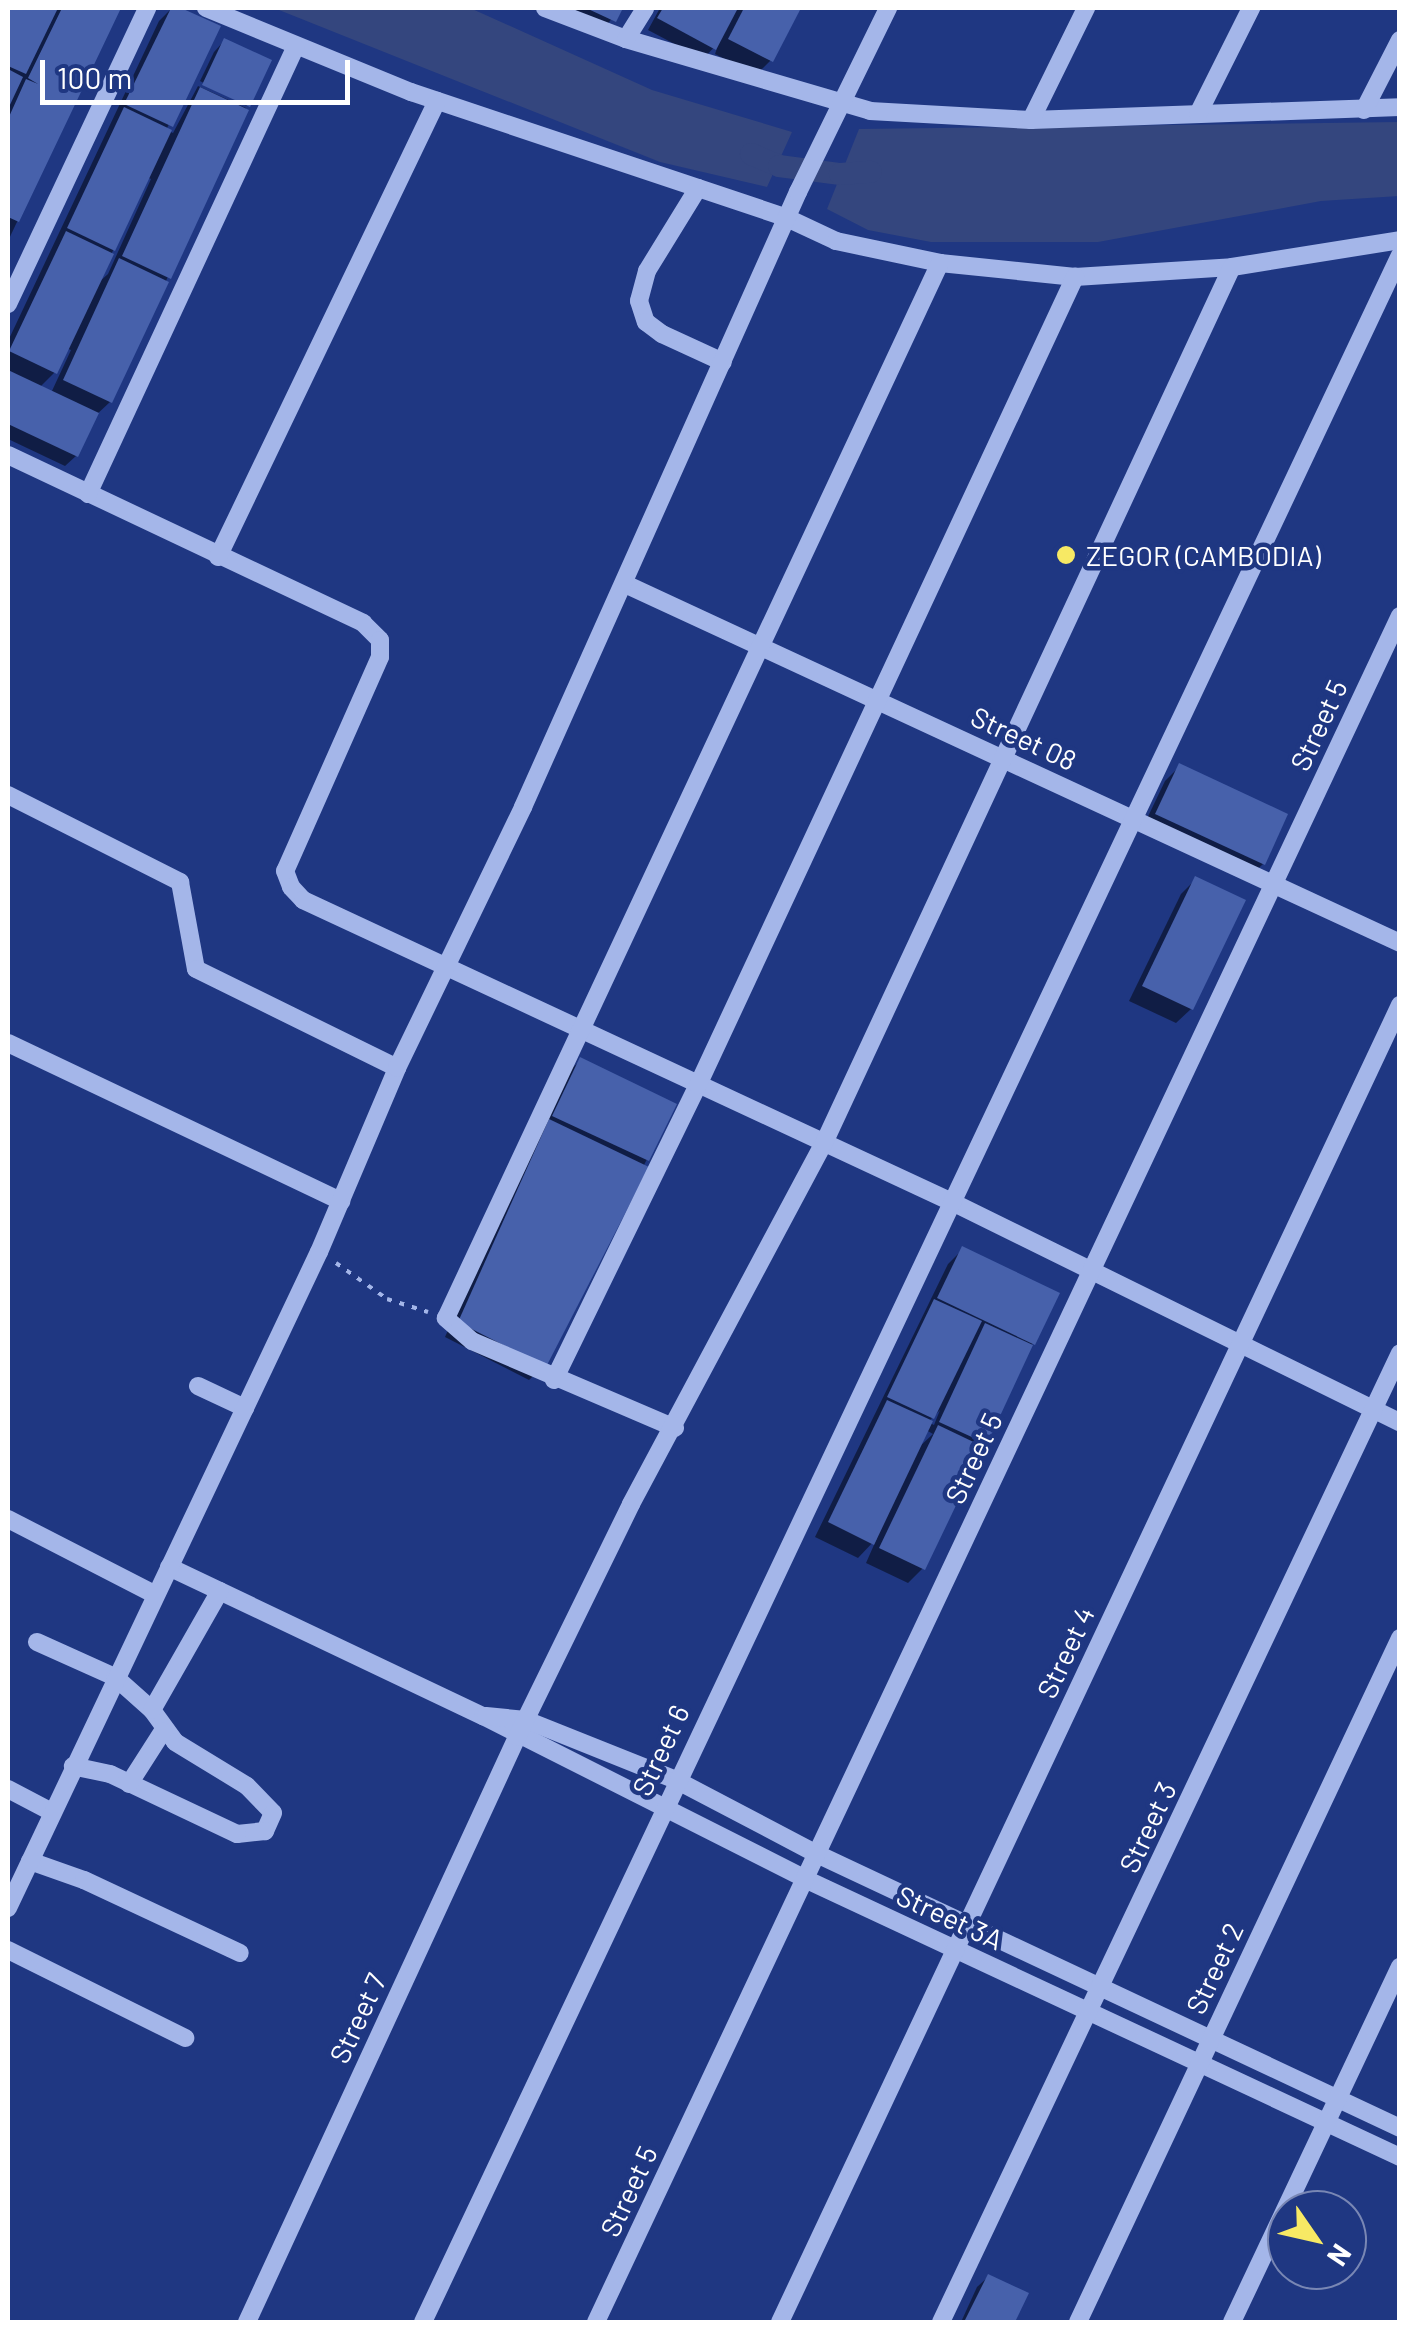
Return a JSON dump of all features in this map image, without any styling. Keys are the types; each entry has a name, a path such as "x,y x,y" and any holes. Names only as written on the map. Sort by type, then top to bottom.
{"street":[{"path":"8,304 148,8"},
{"path":"206,8 295,48 437,101 787,218 836,241 940,264 1075,277 1232,268 1400,240"},
{"path":"545,8 626,40 870,111 1031,120 1400,108"},
{"path":"626,40 645,8"},
{"path":"8,1908 319,1252 397,1068 625,584 798,192 888,8"},
{"path":"1031,120 1086,8"},
{"path":"1198,114 1251,8"},
{"path":"1364,110 1400,40"},
{"path":"88,494 295,48"},
{"path":"218,557 437,101"},
{"path":"698,188 647,271 638,301 646,322 662,334 723,362"},
{"name":"Street 6","path":"423,2322 676,1780 954,1203 1130,818 1400,255"},
{"path":"675,1428 554,1380 472,1340 446,1318 940,264"},
{"name":"Street 7","path":"246,2322 630,1504 675,1428 824,1143 1232,268"},
{"path":"554,1380 698,1085 1075,277"},
{"path":"8,455 362,623 380,640 380,657 286,871 286,879 303,900 954,1203 1400,1422"},
{"name":"Street 08","path":"625,584 1400,943"},
{"name":"Street 5","path":"596,2322 1400,616"},
{"path":"8,794 180,882 196,969 397,1068"},
{"name":"Street 4","path":"780,2322 1400,1004"},
{"path":"8,1043 341,1201"},
{"name":"Street 3","path":"940,2322 1102,1988 1400,1353"},
{"path":"198,1386 245,1408"},
{"path":"8,1519 156,1594"},
{"name":"Street 3A","path":"170,1566 482,1716 676,1780 817,1854 1400,2128"},
{"path":"152,1710 220,1591"},
{"name":"Street 2","path":"1078,2322 1400,1638"},
{"path":"37,1642 115,1677 152,1710 163,1731 268,1804 273,1813 264,1831 237,1834 110,1774 73,1766"},
{"name":"Street 3A","path":"522,1728 663,1808 805,1879 1400,2158"},
{"path":"129,1784 163,1731"},
{"path":"8,1789 52,1812"},
{"path":"30,1861 84,1880 240,1953"},
{"path":"8,1950 185,2038"},
{"path":"1232,2322 1400,1967"}],"path":[{"path":"319,1252 387,1299 446,1318"}],"water":[{"path":"274,8 470,8 652,90 792,132 767,187 660,162"},
{"path":"1399,122 1399,196 1321,201 1098,242 931,242 868,230 827,209 859,129"}],"building":[{"path":"8,8 58,8 26,74 8,66"},
{"path":"62,8 121,8 19,222 8,217 8,119 26,79 38,84 28,78"},
{"path":"171,8 181,8 221,26 173,127 124,104"},
{"path":"586,8 623,8 616,22"},
{"path":"663,8 738,8 716,50 657,18"},
{"path":"744,8 801,8 773,62 728,39"},
{"path":"224,38 272,60 250,107 202,85"},
{"path":"8,69 23,77 8,109"},
{"path":"200,87 249,110 171,279 122,256"},
{"path":"124,107 172,130 115,251 67,228"},
{"path":"66,231 114,254 57,374 9,351"},
{"path":"119,258 169,282 112,403 63,380"},
{"path":"8,370 99,413 78,457 8,424"},
{"path":"1179,763 1288,814 1265,865 1155,814"},
{"path":"1195,876 1246,900 1193,1010 1142,986"},
{"path":"580,1057 677,1104 649,1161 552,1116"},
{"path":"549,1119 649,1167 546,1367 458,1322"},
{"path":"962,1246 1060,1293 1035,1345 937,1298"},
{"path":"934,1299 982,1321 934,1419 887,1397"},
{"path":"985,1323 1033,1345 987,1444 939,1422"},
{"path":"887,1400 933,1421 874,1545 828,1522"},
{"path":"938,1425 984,1447 925,1570 879,1548"},
{"path":"988,2274 1029,2293 1015,2322 964,2322"}],"waterway":[{"path":"751,154 779,166 840,174 871,172"}],"place":[{"name":"ZEGOR (CAMBODIA)","path":"1066,555"}]}
